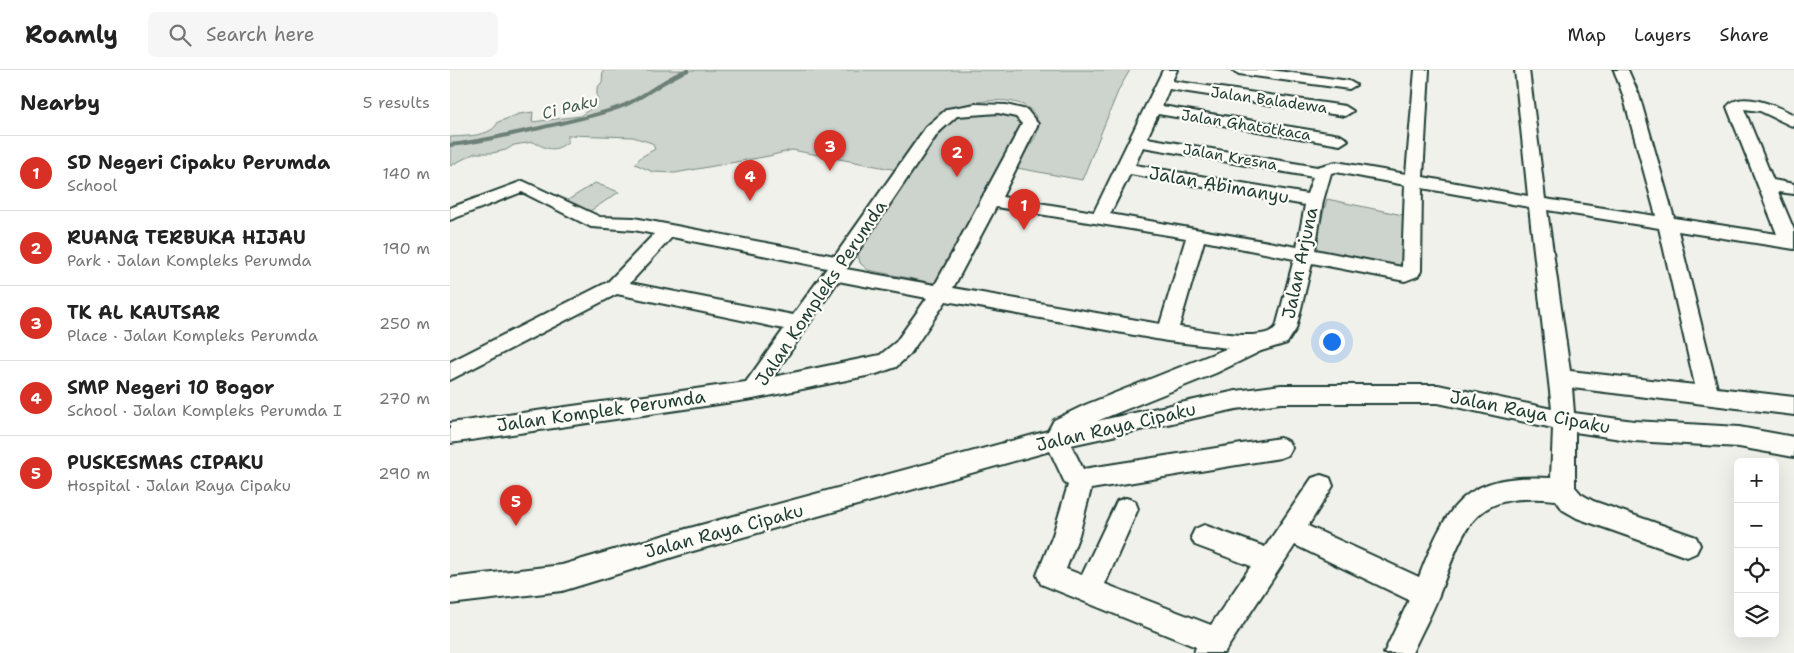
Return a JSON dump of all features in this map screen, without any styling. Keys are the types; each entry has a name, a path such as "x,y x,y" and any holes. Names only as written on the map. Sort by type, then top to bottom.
{"street":[{"path":"1239,70 1351,77"},
{"path":"991,202 1196,234 1405,274 1410,273 1422,70"},
{"path":"1522,70 1550,315 1560,378 1564,421 1562,490 1572,502 1586,510 1687,546"},
{"path":"1621,70 1631,95 1667,224 1708,395"},
{"path":"1099,219 1167,77"},
{"name":"Jalan Baladewa","path":"1167,77 1345,111"},
{"name":"Jalan Arjuna","path":"1056,439 1062,427 1093,412 1208,367 1257,344 1280,337 1286,329 1305,254 1314,202 1340,140 1351,77"},
{"path":"1792,243 1735,107 1743,105 1769,108 1794,122"},
{"name":"Jalan Kompleks Perumda","path":"967,109 1002,109 1016,112 1029,119 1028,129 991,202 940,294 903,348 888,361 876,366 753,390 932,130 952,112 967,109"},
{"name":"Jalan Ghatotkaca","path":"1153,109 1340,140"},
{"name":"Jalan Kresna","path":"1138,141 1792,243"},
{"name":"Jalan Abimanyu","path":"1125,168 1314,202"},
{"path":"1768,185 1794,189"},
{"path":"450,214 523,186 597,223 634,224 838,269 940,294 1167,332 1257,344"},
{"path":"450,372 615,287 667,231"},
{"path":"1167,332 1196,234"},
{"path":"615,287 798,324"},
{"path":"1203,337 1208,367"},
{"path":"1560,378 1794,406"},
{"name":"Jalan Komplek Perumda","path":"450,433 753,390"},
{"name":"Jalan Raya Cipaku","path":"450,591 562,578 686,541 1056,439 1236,400 1282,394 1438,394 1564,421 1634,431 1739,437 1794,447"},
{"path":"1056,439 1073,476 1081,480 1175,463 1280,448"},
{"path":"1081,480 1066,535 1050,572 1056,579 1088,590 1212,647 1321,486"},
{"path":"1398,653 1426,594 1441,551 1461,517 1476,502 1503,492 1562,490"},
{"path":"1088,590 1126,510"},
{"path":"1291,531 1426,594"},
{"path":"1204,537 1270,561"}],"shaded area":[{"path":"603,70 1130,70 1119,89 1082,180 1017,168 1037,132 1038,127 1035,115 1026,107 1014,102 999,100 968,104 945,113 902,171 792,150 675,173 653,172 635,164 641,157 655,149 652,143 633,137 568,135 568,142 558,148 550,149 533,142 514,145 506,150 492,153 475,153 450,166 450,137 470,136 490,131 498,122 519,114 533,112 532,122 580,116 597,104 597,88 602,82"},
{"path":"1006,108 1028,123 938,284 868,270 860,263 858,254 862,244 953,116"},
{"path":"595,183 619,192 584,215 560,205"},
{"path":"1327,199 1412,217 1406,274 1312,256"}],"waterway":[{"name":"Ci Paku","path":"450,145 495,138 604,112 625,105 672,77 688,70"}],"place":[{"name":"TK AL KAUTSAR","path":"830,171"},
{"name":"RUANG TERBUKA HIJAU","path":"957,177"},
{"name":"SMP Negeri 10 Bogor","path":"750,201"},
{"name":"SD Negeri Cipaku Perumda","path":"1024,230"},
{"name":"PUSKESMAS CIPAKU","path":"516,526"}]}
